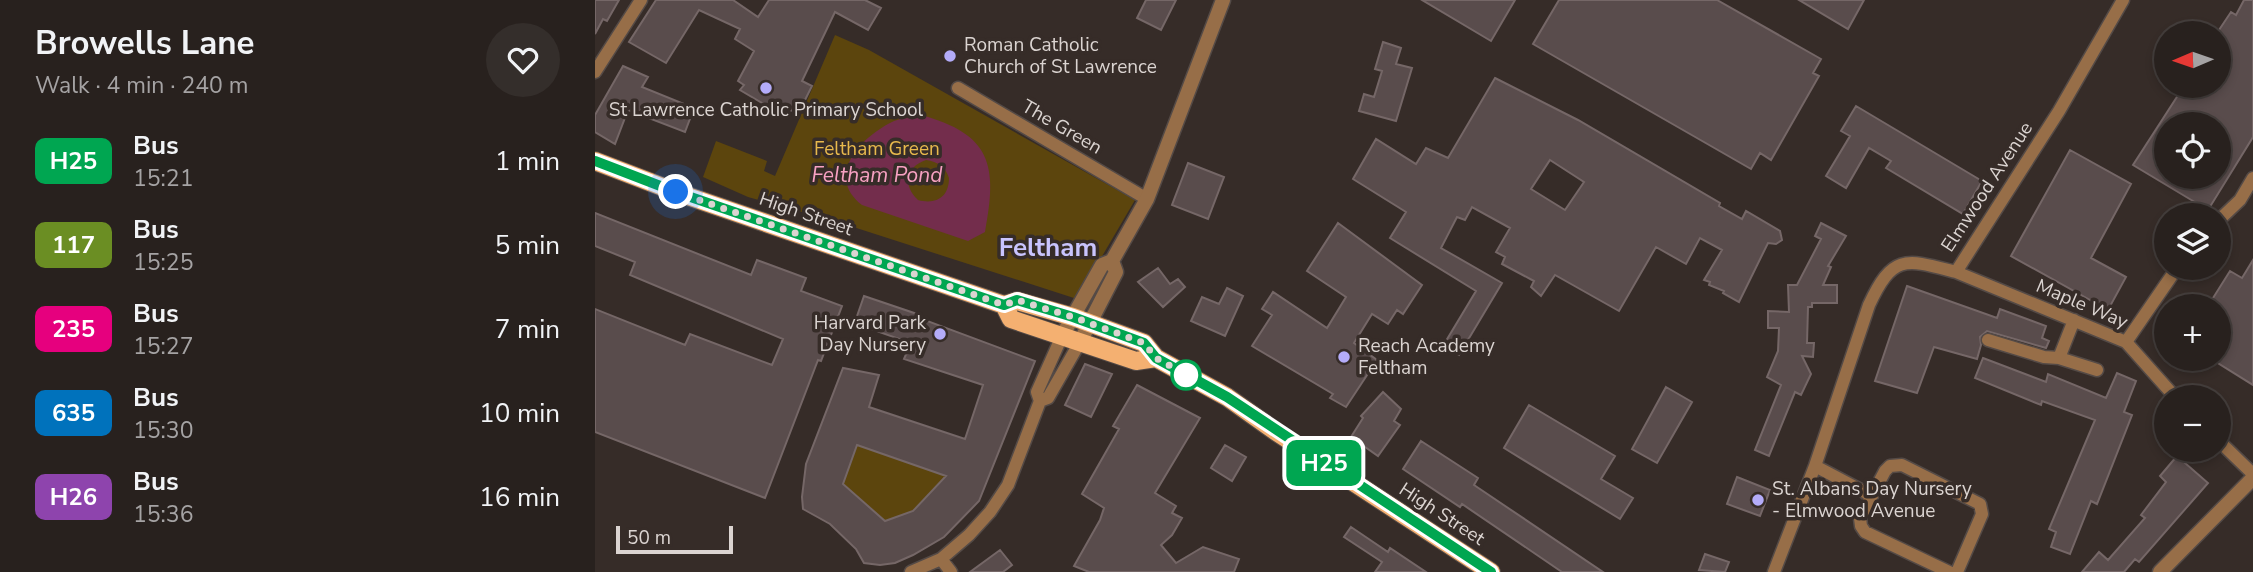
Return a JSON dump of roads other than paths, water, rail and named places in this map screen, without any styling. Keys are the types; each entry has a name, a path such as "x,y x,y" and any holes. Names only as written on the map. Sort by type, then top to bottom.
{"main road":[{"name":"High Street","path":"595,161 676,192 1004,305 1017,300 1144,343 1156,358 1227,397 1491,572"},
{"name":"High Street","path":"1004,305 1010,319 1136,361 1156,358"}],"street":[{"path":"595,72 641,0"},
{"path":"911,572 941,559 983,520 1002,494 1016,467 1041,401 1037,392 1082,320 1102,265 1112,261 1147,199 1223,0"},
{"name":"Elmwood Avenue","path":"1774,572 1815,466 1869,305 1879,283 1898,264 1913,261 1956,272 2059,111 2123,0"},
{"name":"The Green","path":"958,88 1147,199"},
{"path":"2231,209 2240,200 2253,178"},
{"name":"Maple Way","path":"1956,272 2126,342 2164,385"},
{"path":"2126,342 2169,280"},
{"path":"2059,358 2074,320"},
{"path":"1041,401 1048,398 1071,339"},
{"path":"1988,340 2034,355 2059,358 2097,370"},
{"path":"2160,572 2253,476 2231,453"},
{"path":"1949,572 1865,532 1860,526 1860,518 1890,466 1902,465 1980,504 1982,514 1957,572"},
{"path":"1815,466 1872,496"},
{"path":"941,559 951,572"}],"water":[{"name":"Feltham Pond","path":"921,115 962,132 975,143 984,156 989,171 990,188 985,232 968,241 862,205 851,193 846,181 852,157 870,136 894,121","holes":["930,161 941,165 945,170 949,178 947,190 936,200 918,200 908,183 910,172 919,163"]}],"place":[{"name":"Roman Catholic Church of St Lawrence","path":"950,56"},
{"name":"St Lawrence Catholic Primary School","path":"766,88"},
{"name":"Harvard Park Day Nursery","path":"940,334"},
{"name":"Reach Academy Feltham","path":"1344,357"},
{"name":"St. Albans Day Nursery - Elmwood Avenue","path":"1758,500"}],"district":[{"name":"Feltham","path":"1048,247"}],"park label":[{"name":"Feltham Green","path":"877,149"}]}
